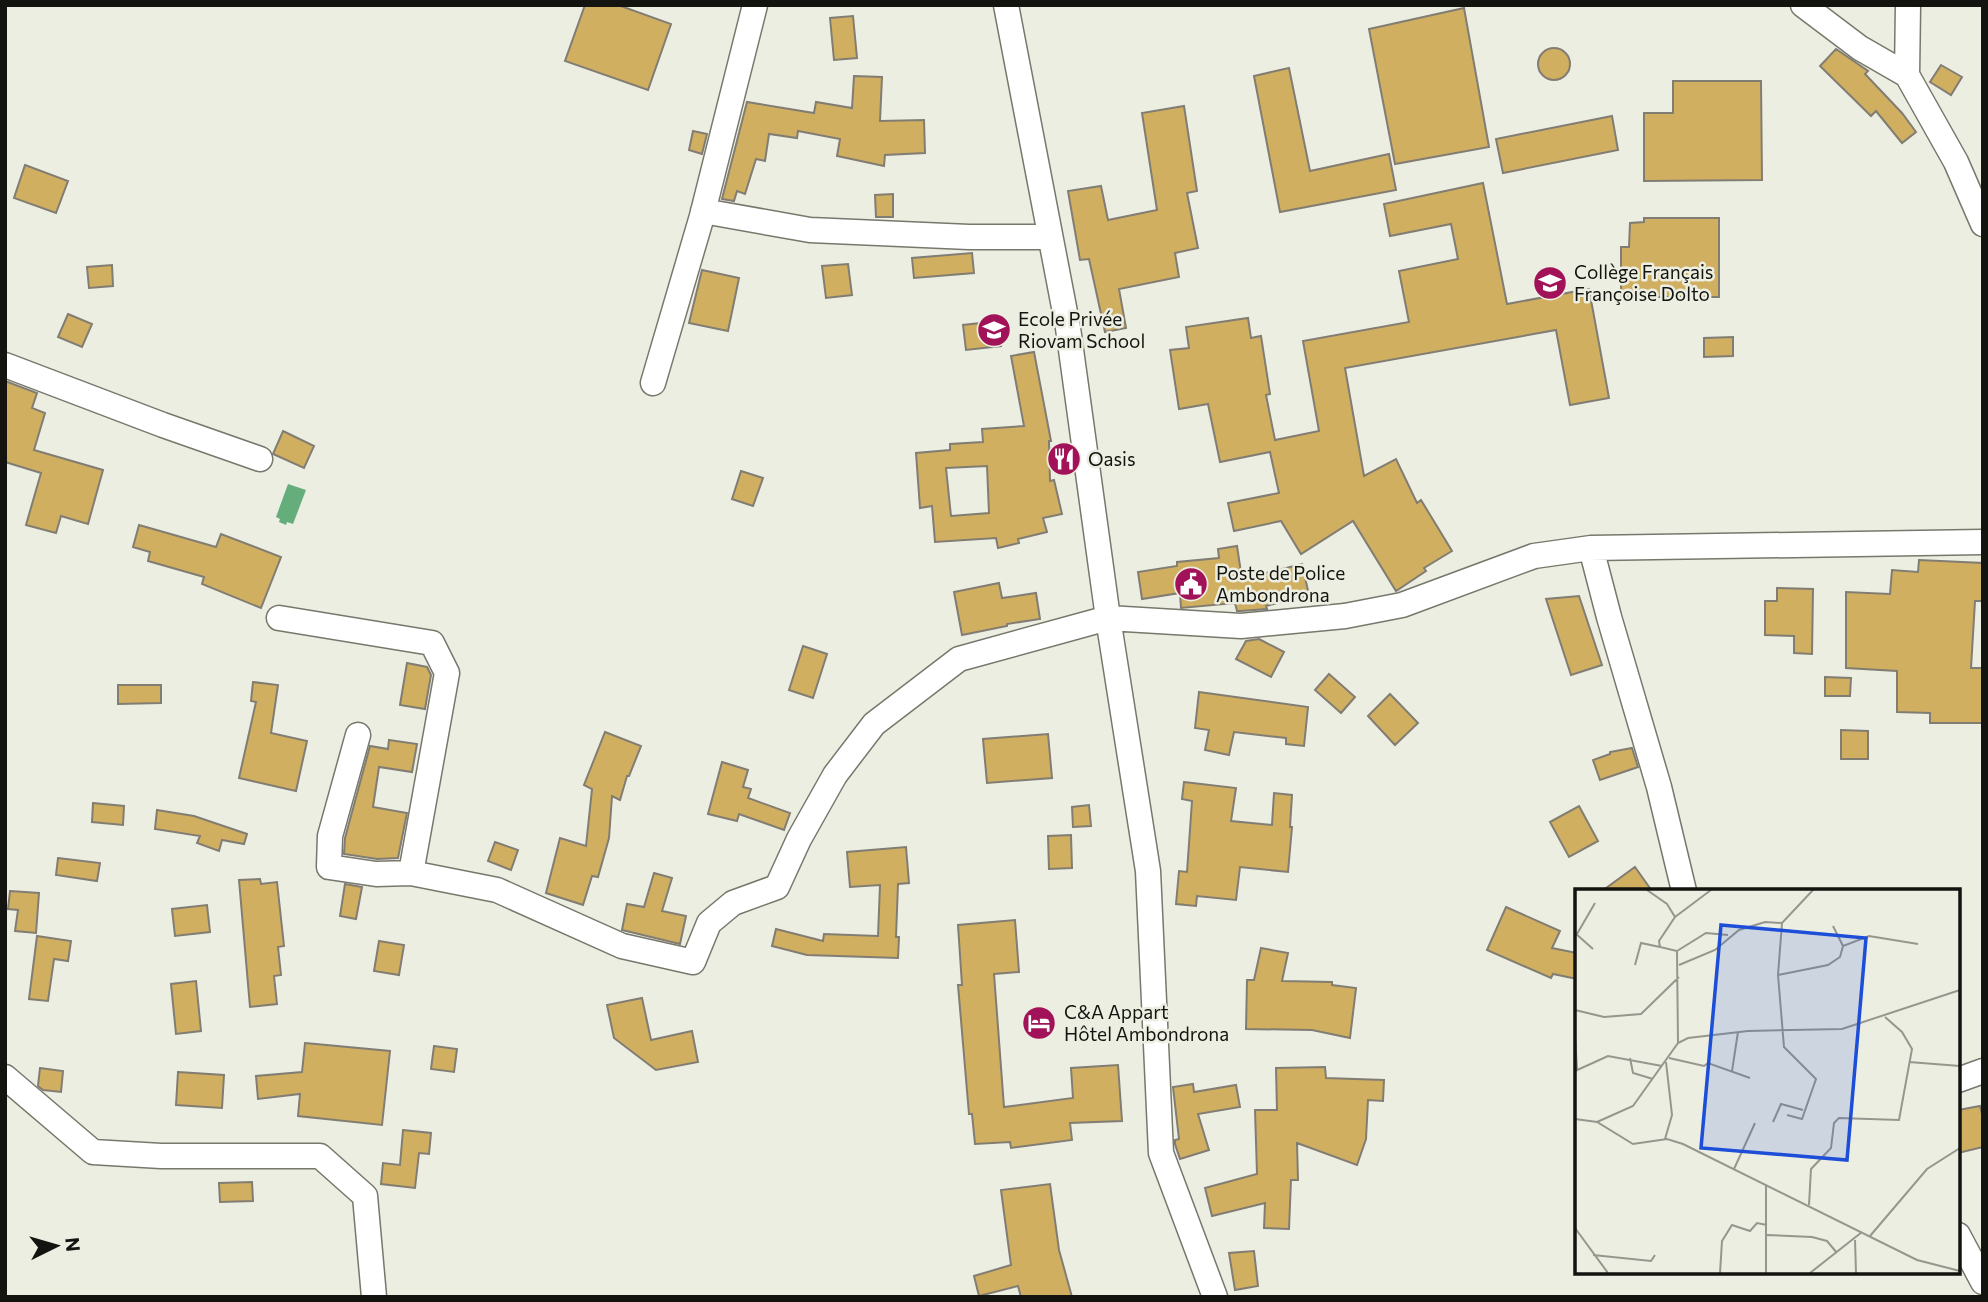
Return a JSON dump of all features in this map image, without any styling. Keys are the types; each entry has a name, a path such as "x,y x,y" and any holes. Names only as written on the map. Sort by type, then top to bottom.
{"street":[{"path":"653,383 704,212 755,5"},
{"path":"1006,5 1068,328 1108,618 1148,871 1161,1153 1215,1297"},
{"path":"1803,5 1860,48 1907,75"},
{"path":"1908,5 1907,75 1956,162 1983,224"},
{"path":"704,212 810,230 969,237 1050,237"},
{"path":"5,365 163,425 260,458"},
{"path":"358,735 330,836 329,867 376,874 411,873 497,890 622,946 693,962 709,923 733,903 777,887 799,839 835,775 874,724 959,659 1108,618 1241,626 1345,616 1402,605 1534,556 1591,548 1983,542"},
{"path":"1591,548 1684,889"},
{"path":"279,618 432,643 447,673 411,873"},
{"path":"1960,1079 1983,1072"},
{"path":"5,1077 93,1152 161,1156 320,1156 365,1196 374,1297"},
{"path":"1960,1239 1983,1282"}],"shaded area":[{"path":"288,484 306,490 293,524 287,522 286,525 276,517"}],"building":[{"path":"585,5 618,5 671,24 648,90 565,61"},
{"path":"1464,8 1489,147 1395,164 1369,29"},
{"path":"853,16 857,58 834,60 830,18"},
{"path":"1554,48 1565,53 1570,64 1565,75 1554,80 1543,75 1538,64 1543,53"},
{"path":"1836,49 1868,71 1865,74 1916,132 1902,143 1876,111 1871,116 1820,66"},
{"path":"1941,65 1962,77 1951,95 1930,82"},
{"path":"1289,68 1310,171 1389,154 1396,190 1280,212 1254,76"},
{"path":"854,76 882,77 880,121 924,120 925,153 885,155 884,166 837,156 840,139 798,131 797,138 769,134 765,161 756,159 745,194 737,191 734,201 722,199 747,102 814,113 816,102 852,108"},
{"path":"1673,81 1761,81 1762,180 1644,181 1644,113 1673,113"},
{"path":"1184,106 1197,191 1187,193 1198,248 1175,253 1179,277 1119,289 1126,328 1105,332 1089,259 1080,260 1068,191 1101,186 1108,220 1157,210 1142,113"},
{"path":"1612,116 1618,150 1503,173 1496,139"},
{"path":"693,131 707,134 702,154 689,150"},
{"path":"25,165 68,181 56,213 14,198"},
{"path":"1483,183 1507,304 1589,289 1609,398 1570,405 1556,330 1345,368 1364,476 1396,459 1417,503 1421,500 1452,551 1424,568 1426,571 1396,591 1353,521 1301,554 1281,521 1234,531 1228,503 1279,493 1270,452 1220,462 1208,404 1179,409 1170,350 1189,348 1186,327 1248,318 1251,338 1261,336 1270,394 1266,395 1275,440 1319,431 1303,341 1409,322 1399,271 1458,259 1451,224 1390,236 1384,204"},
{"path":"893,194 893,217 876,217 875,195"},
{"path":"1644,218 1719,218 1719,297 1621,297 1621,247 1629,247 1630,223 1644,222"},
{"path":"972,253 974,273 914,278 912,258"},
{"path":"848,264 852,295 826,298 822,266"},
{"path":"112,265 113,286 89,288 87,267"},
{"path":"702,270 739,278 728,331 689,323"},
{"path":"68,314 92,324 82,347 58,337"},
{"path":"998,321 1001,346 966,350 963,325"},
{"path":"1733,337 1733,356 1704,357 1704,338"},
{"path":"1034,352 1051,441 1050,481 1054,480 1062,514 1043,518 1047,532 1018,539 1019,543 998,548 996,538 935,542 932,506 920,508 916,453 950,450 950,444 983,442 982,429 1024,426 1011,356","holes":["987,466 989,513 951,516 946,468"]},
{"path":"5,381 37,393 32,408 45,413 34,450 103,470 88,524 61,516 56,533 26,525 41,473 5,462"},
{"path":"283,431 314,446 304,468 273,454"},
{"path":"741,471 763,478 753,506 732,499"},
{"path":"139,525 216,547 221,534 281,557 261,608 202,584 204,577 148,561 150,552 133,547"},
{"path":"1237,546 1242,579 1302,564 1309,595 1266,606 1267,609 1241,611 1237,611 1235,603 1181,608 1180,593 1142,599 1138,572 1177,566 1177,562 1219,558 1218,549"},
{"path":"1919,560 1983,563 1983,601 1975,601 1971,668 1983,668 1983,723 1930,723 1930,713 1897,712 1897,671 1846,668 1846,592 1890,594 1892,570 1918,572"},
{"path":"999,583 1002,598 1036,593 1040,619 962,635 954,592"},
{"path":"1777,588 1813,589 1812,654 1794,653 1794,636 1765,635 1765,601 1777,601"},
{"path":"1579,596 1602,665 1571,675 1546,599"},
{"path":"1259,639 1284,652 1271,677 1236,659 1246,641"},
{"path":"803,646 827,654 813,698 789,690"},
{"path":"407,663 427,667 431,675 425,709 400,705"},
{"path":"1329,674 1355,697 1341,713 1315,690"},
{"path":"1825,677 1851,678 1850,696 1825,696"},
{"path":"253,682 278,685 271,733 307,741 296,791 239,778 256,702 251,701"},
{"path":"118,685 161,685 161,703 118,704"},
{"path":"1199,692 1308,707 1304,746 1286,744 1286,738 1234,732 1229,755 1205,750 1209,730 1195,728"},
{"path":"1390,694 1418,723 1395,745 1368,716"},
{"path":"1841,730 1868,731 1868,759 1841,759"},
{"path":"605,732 641,746 627,776 620,800 612,796 609,838 598,877 592,876 583,905 546,893 560,838 586,846 592,789 584,785"},
{"path":"1048,734 1052,778 987,783 983,739"},
{"path":"389,740 417,744 412,772 379,767 373,807 407,813 398,858 377,859 344,854 345,838 370,746 388,749"},
{"path":"1632,748 1638,767 1600,780 1593,760 1610,752"},
{"path":"722,762 748,770 743,787 751,789 748,798 790,813 784,830 739,814 737,821 708,814"},
{"path":"1184,782 1236,788 1231,821 1272,825 1274,793 1292,795 1288,872 1240,867 1236,900 1197,896 1196,906 1176,904 1179,871 1187,872 1192,801 1182,799"},
{"path":"93,803 124,806 123,825 92,822"},
{"path":"1089,805 1091,826 1073,827 1072,807"},
{"path":"1579,806 1598,841 1569,857 1550,822"},
{"path":"157,810 194,816 247,834 244,844 222,840 219,851 197,843 200,836 155,829"},
{"path":"1071,835 1072,868 1049,869 1048,836"},
{"path":"495,842 518,850 511,870 488,861"},
{"path":"906,847 909,883 898,884 898,958 807,955 772,946 776,929 823,941 824,934 878,936 880,885 850,887 847,852"},
{"path":"58,858 100,863 97,881 56,875"},
{"path":"1635,867 1651,889 1605,889"},
{"path":"654,873 672,878 662,911 686,916 680,944 622,930 627,904 644,907"},
{"path":"260,879 261,884 277,882 284,946 278,947 281,975 274,976 277,1004 250,1007 239,880"},
{"path":"345,884 362,887 356,919 340,916"},
{"path":"10,891 39,893 36,933 15,931 18,910 8,909"},
{"path":"207,905 210,932 175,936 172,909"},
{"path":"1506,907 1560,931 1552,948 1575,953 1575,979 1553,974 1551,978 1487,950"},
{"path":"1015,920 1019,972 994,974 1004,1107 1073,1098 1071,1068 1118,1065 1122,1121 1070,1123 1072,1140 1011,1148 1010,1142 975,1144 972,1114 969,1114 958,985 962,985 958,925"},
{"path":"37,936 71,941 68,961 54,959 48,1001 29,999"},
{"path":"379,941 404,945 399,975 374,971"},
{"path":"1261,948 1288,953 1282,981 1332,982 1332,985 1356,988 1350,1038 1312,1030 1246,1029 1247,980 1254,980"},
{"path":"196,981 201,1031 176,1034 171,984"},
{"path":"642,998 651,1040 692,1031 698,1062 656,1070 614,1038 607,1005"},
{"path":"305,1043 390,1051 382,1125 298,1116 300,1094 258,1099 256,1076 302,1072"},
{"path":"434,1046 457,1049 454,1072 431,1069"},
{"path":"1325,1067 1326,1078 1384,1080 1383,1101 1368,1100 1366,1139 1357,1165 1297,1143 1298,1180 1291,1180 1289,1229 1264,1228 1265,1203 1212,1216 1205,1188 1257,1174 1255,1110 1277,1110 1276,1068"},
{"path":"40,1068 63,1071 61,1092 43,1090 38,1086"},
{"path":"178,1072 224,1075 222,1108 176,1105"},
{"path":"1193,1084 1194,1092 1236,1085 1240,1107 1198,1114 1209,1150 1180,1159 1175,1144 1175,1140 1179,1139 1173,1087"},
{"path":"1980,1106 1983,1118 1983,1147 1960,1153 1960,1110"},
{"path":"403,1130 431,1133 429,1154 419,1153 415,1188 381,1184 383,1163 400,1165"},
{"path":"252,1182 253,1201 220,1202 219,1183"},
{"path":"1050,1184 1059,1250 1072,1297 1021,1297 1018,1286 979,1296 974,1276 1011,1265 1001,1190"},
{"path":"1254,1251 1258,1286 1235,1290 1229,1253"}],"place":[{"name":"Collège Français Françoise Dolto","path":"1550,283"},
{"name":"Ecole Privée Riovam School","path":"994,330"},
{"name":"Oasis","path":"1064,459"},
{"name":"Poste de Police Ambondrona","path":"1191,584"},
{"name":"C&A Appart Hôtel Ambondrona","path":"1039,1023"}]}
